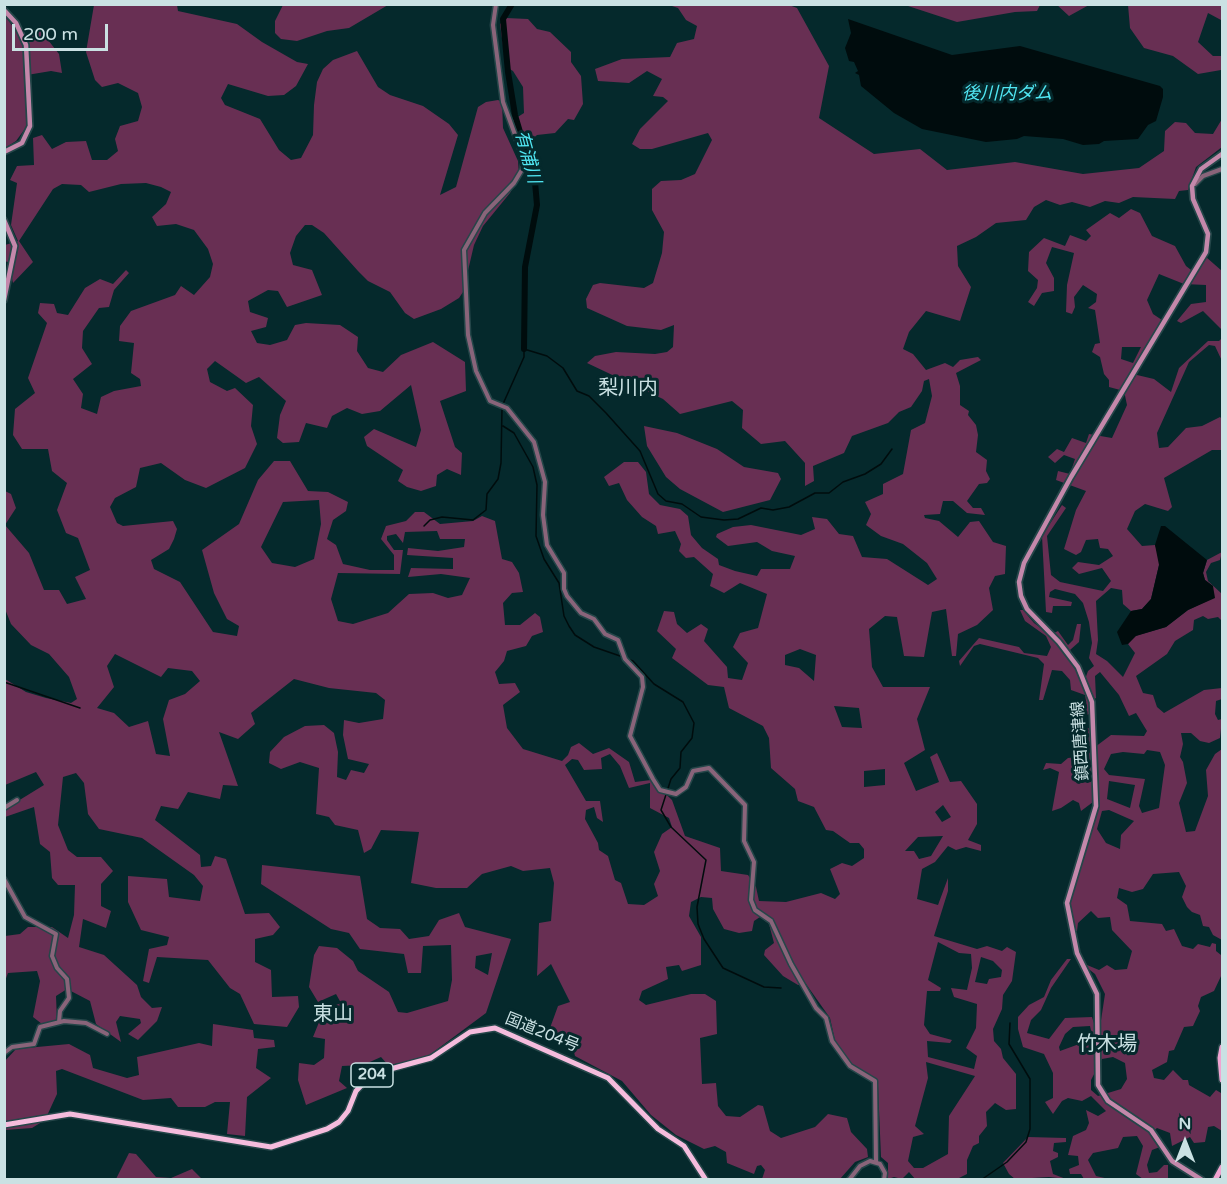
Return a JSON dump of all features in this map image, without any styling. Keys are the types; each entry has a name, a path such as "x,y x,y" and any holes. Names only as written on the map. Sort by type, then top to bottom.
{"highway":[{"name":"国道204号","path":"4,1125 70,1114 271,1147 327,1129 339,1122 348,1111 356,1090 372,1074 431,1058 470,1032 495,1028 608,1078 658,1129 684,1146 706,1179"}],"main road":[{"path":"4,10 16,23 26,45 30,126 22,143 4,152"},
{"path":"1192,186 1201,169 1222,154"},
{"name":"鎮西唐津線","path":"1192,186 1193,199 1208,234 1206,252 1071,477 1024,563 1019,582 1021,596 1027,609 1059,642 1077,667 1092,702 1096,806 1068,903 1077,953 1097,994 1098,1085 1108,1101 1151,1130 1172,1161 1202,1179"},
{"path":"4,220 13,236 15,254 4,300"},
{"path":"1222,1047 1220,1058 1222,1080"},
{"path":"1215,1179 1222,1167"}],"street":[{"path":"496,4 493,25 503,102 521,151 523,168 514,183 485,213 464,250 468,335 476,371 490,401 507,408 534,442 545,482 543,515 547,545 564,573 564,589 567,596 581,613 594,619 605,634 618,640 625,659 642,677 643,687 630,736 653,779 660,790 676,794 686,787 693,771 709,768 745,804 744,841 754,862 751,900 755,910 771,921 791,964 816,1008 826,1018 832,1041 850,1066 875,1081 876,1161 883,1168 884,1179"},
{"path":"1192,186 1203,176 1222,170"},
{"path":"4,807 17,800"},
{"path":"4,879 21,912 30,921 56,934 52,957 67,979 69,998 60,1011 59,1022"},
{"path":"4,1053 12,1047 34,1044 40,1027 59,1022 72,1020 86,1023 107,1034"},
{"path":"849,1179 864,1163 876,1161"}],"shaded area":[{"path":"283,4 388,5 349,28 327,31 297,41 281,39 275,33 275,21"},
{"path":"1040,4 1037,11 1015,12 957,22 905,5"},
{"path":"1056,4 1089,4 1089,5 1069,16"},
{"path":"94,5 177,5 178,11 237,24 262,42 297,62 308,64 296,86 284,95 268,96 228,84 221,98 225,105 260,119 279,150 291,160 301,158 313,135 317,82 323,69 333,60 357,51 378,87 390,95 423,106 449,124 458,135 440,195 456,187 478,107 486,102 498,100 502,102 503,128 518,161 519,175 510,193 483,226 474,245 463,292 459,298 441,309 414,319 405,313 390,292 368,281 324,233 312,225 305,225 296,236 290,253 293,265 312,270 322,295 287,307 278,291 268,290 248,301 250,312 268,318 266,327 251,331 257,343 270,345 287,340 295,325 306,323 340,325 358,337 357,351 368,368 383,372 401,355 433,342 465,362 466,391 440,401 455,447 462,453 461,475 447,469 437,475 436,486 421,491 407,487 398,481 403,470 367,446 364,437 374,429 416,447 421,430 411,385 380,411 362,414 347,408 332,416 327,428 306,423 299,442 283,443 277,438 280,415 286,401 259,377 246,383 215,361 207,369 210,382 227,391 235,388 253,405 251,426 257,444 245,468 206,488 185,480 161,463 140,468 136,487 115,498 110,507 117,523 123,526 173,521 177,529 174,539 169,549 151,560 154,569 180,582 213,632 237,636 239,626 227,619 214,593 202,550 239,524 258,480 274,461 290,461 308,491 328,492 348,502 346,511 333,520 327,539 336,545 343,564 370,570 394,570 394,555 381,539 386,526 406,521 415,512 424,512 440,524 473,521 482,516 495,521 502,559 512,562 519,573 523,592 512,593 503,603 505,625 520,625 535,613 540,617 543,632 532,636 526,646 507,651 504,661 495,672 499,684 515,683 520,692 503,705 507,728 523,749 562,761 568,755 571,747 579,743 593,754 609,748 629,762 635,782 651,780 672,800 685,836 720,848 721,871 748,875 756,887 759,901 786,902 821,893 835,899 840,894 830,869 842,863 852,866 864,858 864,849 859,843 850,843 833,831 826,830 814,807 798,801 795,789 771,768 769,738 763,726 729,708 724,687 708,685 672,658 676,649 657,631 664,611 674,612 677,624 687,633 701,624 708,629 704,641 727,667 728,678 742,680 748,663 733,647 740,633 758,628 767,594 740,583 724,593 710,586 713,574 694,557 686,558 679,551 681,544 675,531 658,534 656,526 642,517 627,500 619,483 609,486 604,477 624,462 638,462 646,472 649,494 660,505 680,509 688,516 691,535 702,548 718,559 719,565 735,571 757,576 761,569 790,569 795,556 772,551 757,542 728,546 716,537 717,534 733,527 751,525 801,535 815,529 812,517 827,519 839,534 853,536 862,557 887,559 928,585 937,579 927,563 903,544 881,536 866,525 871,514 865,502 883,494 883,484 903,474 911,430 925,423 932,396 929,379 924,381 922,391 911,407 899,412 888,423 852,436 844,453 813,466 814,481 805,486 805,463 785,441 761,444 742,428 743,410 732,401 680,414 663,399 587,363 595,356 616,352 655,354 667,352 673,347 674,325 661,330 627,326 587,308 586,299 593,285 600,283 644,288 653,283 662,253 664,232 652,210 652,189 661,181 681,180 695,174 712,140 708,133 652,149 640,149 632,144 640,129 668,101 663,97 653,96 662,79 647,71 629,83 598,81 595,69 622,59 670,57 677,43 694,39 697,26 686,20 678,8 669,5 789,5 797,8 829,66 819,118 874,154 920,149 947,170 1015,162 1083,174 1139,168 1164,151 1165,131 1175,122 1186,123 1195,133 1213,134 1222,119 1222,147 1196,167 1188,190 1179,191 1175,199 1133,197 1119,203 1105,201 1090,207 1072,202 1060,205 1046,200 1034,207 1026,220 996,223 976,237 957,246 958,266 971,287 960,321 926,311 909,332 903,349 913,354 926,370 945,363 953,367 960,360 978,357 981,360 956,373 960,386 960,405 969,411 968,415 976,425 978,435 976,452 987,460 986,471 990,479 987,483 979,484 967,501 973,508 981,508 985,515 967,513 953,501 943,501 940,514 924,515 925,518 939,521 958,537 970,522 979,521 993,542 1006,546 1005,574 995,576 989,588 993,610 977,625 958,634 956,656 952,656 946,609 932,612 924,657 904,656 897,617 885,616 869,629 872,667 883,687 930,687 917,719 925,750 904,763 916,791 939,782 930,757 937,753 950,782 961,781 977,804 977,824 968,840 981,845 981,851 966,847 956,850 948,846 935,862 922,869 917,899 938,905 948,878 948,891 934,936 977,949 987,946 1002,951 1007,947 1016,952 1012,981 1003,995 1002,1009 993,1029 994,1041 1001,1049 1003,1058 1016,1074 1016,1109 1006,1110 995,1103 986,1112 987,1126 979,1136 979,1143 973,1146 967,1160 967,1174 957,1179 916,1180 909,1172 902,1179 894,1177 888,1179 888,1163 881,1157 878,1086 872,1076 854,1068 835,1041 830,1018 806,984 798,985 783,976 764,955 765,950 774,943 769,924 760,917 754,921 752,931 739,933 724,929 713,909 712,898 701,897 691,902 689,916 701,937 701,965 682,971 679,965 666,967 668,979 642,991 639,1000 646,1005 691,994 705,994 716,1001 717,1034 700,1038 702,1084 716,1083 718,1106 726,1116 740,1117 758,1105 763,1106 770,1131 781,1138 815,1127 828,1114 847,1118 851,1132 867,1149 868,1157 855,1162 840,1179 762,1179 765,1170 761,1165 757,1166 754,1174 727,1163 726,1152 715,1146 704,1149 676,1135 651,1115 622,1081 575,1056 573,1048 550,1028 558,1006 570,1002 551,964 537,976 539,923 551,921 554,883 550,868 523,871 511,866 482,874 467,888 436,888 411,883 419,832 381,830 371,849 364,853 358,830 335,825 329,817 316,814 319,768 300,762 281,769 269,763 270,752 284,737 305,726 324,725 334,733 338,752 337,777 346,780 351,770 364,773 369,764 348,759 343,735 344,720 359,723 383,719 385,700 376,693 329,688 294,679 251,713 255,724 238,739 219,732 238,786 223,785 220,799 188,792 178,809 161,806 155,820 200,855 201,867 211,866 215,856 226,859 245,914 269,913 280,927 273,935 255,939 255,962 271,970 272,997 298,996 299,1007 287,1027 254,1024 240,994 230,988 208,960 157,957 149,983 143,981 149,949 167,945 169,937 141,930 128,902 128,876 167,879 169,897 200,901 203,886 194,875 142,838 99,829 88,814 84,783 76,773 63,777 58,825 68,850 77,857 101,857 113,871 101,884 101,906 111,911 106,928 83,919 79,947 104,955 137,985 141,997 152,1008 162,1007 157,1021 138,1040 128,1034 141,1023 140,1019 120,1016 116,1022 121,1042 96,1024 90,1001 67,989 56,996 57,1021 42,1024 33,1017 40,981 37,971 8,973 5,981 5,936 20,934 28,927 52,927 68,938 74,915 75,885 58,885 52,878 50,852 40,844 34,807 5,817 5,809 44,785 36,772 5,785 5,679 26,692 46,698 71,703 77,699 69,677 49,654 31,645 11,624 5,609 5,525 29,553 44,590 59,590 67,604 86,599 75,577 90,570 78,538 66,533 57,510 67,483 52,471 48,449 22,449 13,435 15,409 35,393 28,378 47,323 38,313 40,303 54,304 57,313 68,315 85,288 100,279 113,284 126,270 129,273 114,290 109,307 99,308 83,331 82,348 92,364 73,379 83,394 81,408 97,414 101,397 114,391 141,386 140,379 131,373 134,343 119,341 120,326 131,311 175,295 181,286 194,295 210,277 213,264 208,249 194,230 176,224 157,226 152,217 166,204 171,192 146,183 121,184 89,192 81,185 62,184 53,189 19,241 33,262 13,283 8,262 4,261 5,245 18,241 11,225 17,183 10,180 17,166 34,165 33,138 42,135 52,149 66,142 86,141 92,160 107,160 118,151 115,139 120,126 138,121 142,107 138,93 118,83 102,87 95,80 86,52","holes":["319,500 321,524 314,559 295,567 272,563 261,547 283,502","437,531 440,539 465,539 464,547 438,551 408,548 407,555 453,558 453,569 411,568 408,577 441,574 470,578 462,595 448,598 433,593 409,594 388,613 353,624 338,621 331,599 338,573 400,574 403,550 394,550 387,540 387,536 396,534 403,543 405,532","800,649 816,655 814,681 799,668 785,665 785,655","115,654 161,677 168,668 192,671 200,681 185,694 169,700 163,719 170,756 156,754 148,721 129,727 114,713 97,708 114,687 107,666","834,706 859,708 862,728 842,727","610,754 620,766 629,788 650,783 650,808 669,818 672,827 662,834 654,852 660,871 654,884 658,896 644,905 628,904 621,883 615,880 608,856 599,850 598,843 585,819 586,810 594,807 597,818 603,822 600,801 586,801 565,765 572,759 578,760 584,770 602,769 601,758","885,769 885,785 864,787 864,771","943,805 951,817 942,822 935,812","943,836 931,856 919,859 914,851 905,851 918,837","938,942 959,953 971,954 972,968 967,990 951,988 954,997 977,1004 976,1028 966,1048 977,1056 974,1069 928,1057 927,1041 950,1043 952,1040 930,1034 924,1025 927,991 940,991 941,988 928,980","981,957 993,961 1002,970 1001,977 989,979 987,984 975,982","926,1062 975,1076 949,1116 948,1154 923,1168 914,1168 908,1161 913,1137 924,1134 915,1126 928,1078"]},
{"path":"1128,5 1222,5 1222,38 1221,20 1208,13 1198,42 1213,56 1222,56 1222,77 1221,70 1198,74 1173,56 1144,48 1130,28"},
{"path":"4,15 21,37 41,31 59,54 62,73 51,71 27,75 27,126 16,141 5,148"},
{"path":"506,18 528,19 537,29 550,32 571,52 571,62 581,76 583,104 574,120 568,119 555,133 537,135 529,142 513,120 524,113 523,87 513,71 506,67 500,24"},
{"path":"1131,209 1140,213 1152,236 1175,246 1186,266 1195,273 1206,257 1222,271 1222,330 1203,311 1181,323 1177,321 1191,304 1206,302 1206,285 1184,284 1159,274 1147,300 1153,314 1162,320 1136,365 1137,375 1154,379 1171,392 1179,368 1208,341 1219,341 1222,338 1222,361 1215,346 1209,345 1189,362 1157,433 1159,448 1168,447 1186,428 1202,426 1220,417 1222,419 1222,450 1212,450 1164,478 1172,507 1168,511 1145,504 1135,511 1127,529 1142,546 1155,545 1159,556 1151,599 1142,609 1131,611 1123,604 1122,590 1111,588 1096,601 1098,640 1096,654 1107,661 1123,677 1135,653 1128,644 1135,636 1166,627 1188,610 1207,601 1213,586 1205,580 1203,573 1207,560 1222,552 1220,560 1211,563 1206,572 1208,581 1222,594 1222,621 1218,617 1208,619 1203,616 1194,620 1193,630 1175,641 1167,654 1136,676 1143,693 1153,695 1157,707 1164,713 1204,690 1222,688 1222,699 1216,701 1215,714 1218,720 1222,719 1220,738 1209,743 1200,741 1191,733 1181,733 1183,744 1180,757 1187,783 1179,803 1186,832 1195,831 1208,796 1206,770 1215,754 1222,749 1222,940 1213,935 1209,927 1203,926 1200,915 1187,907 1182,897 1186,886 1179,872 1153,874 1143,889 1132,892 1119,888 1117,898 1127,905 1130,921 1162,924 1166,931 1174,929 1182,946 1193,949 1198,944 1210,947 1212,943 1216,944 1216,951 1221,955 1222,974 1214,991 1201,997 1198,1006 1200,1011 1193,1026 1184,1027 1174,1050 1169,1051 1167,1062 1152,1070 1154,1078 1164,1080 1173,1070 1183,1080 1188,1080 1189,1085 1210,1097 1216,1090 1221,1093 1222,1131 1214,1126 1208,1127 1205,1142 1194,1143 1190,1137 1172,1146 1170,1133 1157,1128 1152,1132 1160,1147 1152,1150 1147,1165 1149,1173 1157,1172 1164,1165 1168,1165 1168,1179 1143,1179 1136,1174 1143,1146 1137,1136 1123,1137 1118,1148 1093,1153 1088,1160 1096,1176 1109,1179 1084,1179 1081,1174 1070,1174 1069,1169 1079,1165 1078,1156 1068,1155 1073,1136 1086,1130 1089,1123 1086,1110 1098,1116 1106,1111 1091,1096 1082,1101 1068,1098 1062,1101 1053,1114 1045,1102 1053,1098 1053,1073 1044,1054 1023,1047 1018,1029 1018,1017 1029,1005 1044,997 1051,980 1067,959 1071,959 1051,988 1041,1010 1031,1020 1027,1033 1049,1039 1065,1018 1092,1017 1095,1027 1100,1027 1105,994 1095,974 1086,967 1087,965 1099,970 1107,965 1115,970 1127,969 1132,951 1112,930 1110,917 1098,918 1091,911 1078,923 1077,931 1074,931 1069,906 1071,894 1097,814 1093,802 1081,811 1079,803 1073,800 1052,811 1059,772 1050,768 1043,770 1046,763 1061,764 1068,758 1087,756 1086,729 1090,728 1091,750 1111,735 1144,736 1147,731 1136,713 1129,716 1119,695 1100,672 1095,676 1096,698 1090,702 1090,714 1080,716 1081,707 1087,707 1085,695 1071,690 1070,680 1062,671 1052,670 1043,700 1039,700 1044,664 1038,658 980,644 974,646 960,666 959,661 979,638 1019,647 1024,653 1047,656 1051,647 1046,636 1025,621 1020,610 1023,610 1034,623 1050,635 1058,631 1068,645 1073,640 1077,624 1081,624 1079,642 1070,650 1079,663 1075,668 1084,682 1088,671 1094,666 1089,658 1092,643 1089,622 1083,603 1075,594 1055,589 1050,592 1049,597 1072,602 1071,606 1053,606 1052,613 1046,612 1042,536 1062,505 1066,508 1047,536 1051,575 1060,582 1103,591 1111,581 1102,568 1079,574 1072,568 1078,562 1099,565 1113,556 1108,549 1100,548 1098,539 1086,540 1081,552 1076,555 1064,549 1076,510 1086,491 1056,480 1058,471 1070,474 1075,459 1064,455 1055,463 1048,457 1057,449 1064,452 1072,438 1086,443 1089,434 1112,438 1127,405 1124,391 1109,387 1109,380 1104,374 1100,357 1092,352 1095,344 1100,343 1095,310 1088,308 1096,302 1097,294 1083,285 1074,297 1075,307 1072,314 1066,312 1067,285 1074,253 1052,247 1046,263 1054,278 1054,291 1042,293 1034,306 1028,302 1037,288 1038,280 1028,271 1029,252 1044,238 1065,246 1070,235 1086,241 1091,236 1086,230 1110,213 1119,218","holes":["1122,347 1141,347 1133,363 1121,359","1147,750 1160,752 1165,765 1159,808 1142,813 1139,806 1145,779 1109,775 1104,769 1111,754 1123,752 1144,754","1109,781 1135,785 1130,808 1107,799","1109,810 1134,821 1121,835 1120,849 1106,843 1097,829 1102,811","1090,1026 1093,1039 1060,1051 1059,1047 1065,1034 1073,1027","1113,1057 1125,1063 1127,1079 1121,1089 1098,1096 1091,1090 1091,1080 1102,1059"]},
{"path":"644,426 677,433 717,449 744,467 778,473 781,479 770,500 723,512 680,489 666,477 647,446"},
{"path":"5,491 11,494 16,508 5,525"},
{"path":"262,865 360,876 367,919 380,928 400,929 409,939 429,936 439,920 459,913 465,927 511,939 486,1013 424,1059 388,1065 381,1057 363,1065 342,1066 339,1081 347,1088 306,1105 298,1080 299,1063 314,1065 324,1058 325,1039 313,1037 324,1010 341,1003 336,994 318,1002 309,987 314,955 319,946 337,948 353,961 358,971 389,992 398,1012 407,1013 448,1001 452,980 451,945 423,946 421,973 408,973 404,954 360,949 349,933 331,929 261,884","holes":["492,953 488,975 475,968 476,956"]},
{"path":"213,1024 253,1030 254,1038 274,1040 275,1047 258,1049 256,1068 271,1078 247,1097 245,1136 227,1134 230,1102 215,1102 205,1107 178,1107 171,1098 143,1100 62,1069 56,1071 57,1094 45,1120 32,1128 5,1130 4,1062 16,1049 69,1044 90,1055 93,1068 127,1078 139,1075 137,1057 199,1043 212,1046"},
{"path":"1028,1137 1066,1138 1066,1142 1054,1143 1053,1151 1058,1153 1058,1157 1050,1161 1053,1174 1066,1179 1049,1177 1015,1179 1009,1174 1003,1163"},
{"path":"129,1153 136,1154 156,1177 171,1178 192,1169 202,1179 116,1179"}],"water":[{"name":"後川内ダム","path":"848,19 952,55 1020,46 1160,86 1163,89 1163,97 1156,121 1148,125 1138,139 1083,145 1063,139 1024,136 1017,139 986,142 922,129 894,113 861,86 859,75 855,73 858,71 854,62 849,61 845,48 851,33"},
{"path":"1161,526 1165,526 1207,560 1203,573 1205,580 1213,586 1215,598 1188,610 1166,627 1136,636 1128,644 1122,645 1117,632 1131,611 1142,609 1151,599 1159,565 1155,545"}],"waterway":[{"name":"有浦川","path":"512,4 503,19 508,72 515,115 535,182 537,205 525,267 524,349"},
{"path":"503,404 524,357 524,349 547,356 563,368 577,391 589,396 640,451 658,494 666,501 682,504 701,517 724,520 738,519 761,508 773,510 789,507 815,493 829,493 843,482 865,474 881,464 892,449"},
{"path":"424,526 430,520 442,517 473,520 486,510 487,494 498,479 501,463 502,408"},
{"path":"503,426 514,433 533,467 537,485 536,536 544,559 559,583 564,616 569,626 575,635 594,647 623,657"},
{"path":"627,659 633,661 654,684 683,702 694,723 692,738 681,752 680,768 671,779 661,810 671,827 706,860 697,907 698,924 704,939 723,968 764,987 781,988"},
{"path":"4,682 80,708"},
{"path":"981,1180 1007,1162 1026,1142 1030,1129 1030,1079 1009,1044 1010,1023"}],"district":[{"name":"梨川内","path":"628,389"},
{"name":"東山","path":"333,1015"},
{"name":"竹木場","path":"1107,1045"}]}
